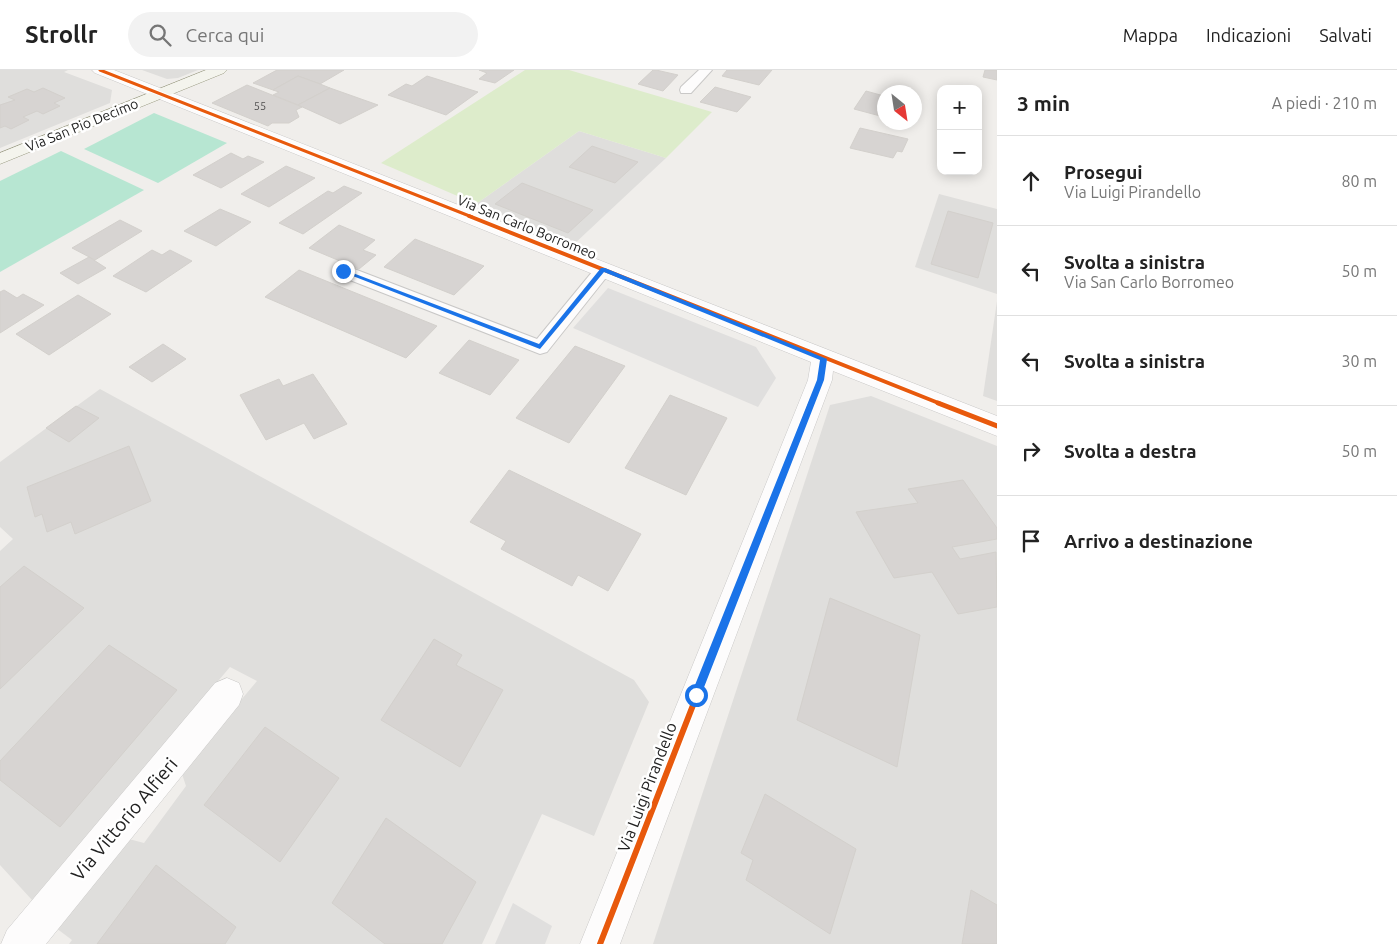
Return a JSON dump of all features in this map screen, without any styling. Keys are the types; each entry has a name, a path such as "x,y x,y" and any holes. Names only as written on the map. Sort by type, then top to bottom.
{"street":[{"name":"Via San Carlo Borromeo","path":"100,70 304,148 823,359 997,426"},
{"name":"Via San Pio Decimo","path":"0,159 219,70"},
{"name":"Via Luigi Pirandello","path":"600,944 820,380 823,359"},
{"name":"Via Vittorio Alfieri","path":"21,944 227,694"}],"lane":[{"path":"686,90 706,70"},
{"path":"343,271 540,347 603,270"}],"shaded area":[{"path":"0,70 68,70 64,72 112,90 110,103 0,148"},
{"path":"142,70 198,70 178,78 167,79"},
{"path":"579,131 666,158 572,246 476,204"},
{"path":"939,194 997,209 997,294 915,267"},
{"path":"608,288 756,347 776,378 758,407 573,328"},
{"path":"997,301 997,401 983,396"},
{"path":"100,389 634,680 649,702 594,836 542,814 482,944 69,944 72,940 56,928 125,838 144,843 186,786 181,771 257,681 230,667 32,900 0,865 0,551 13,539 0,527 0,462"},
{"path":"871,396 997,446 997,944 653,944 830,405"},
{"path":"513,903 552,926 545,944 495,944"}],"green space":[{"path":"525,70 569,70 712,112 666,158 579,131 476,204 381,163"},
{"path":"154,113 227,143 158,183 84,149"},
{"path":"61,151 144,190 0,272 0,181"}],"building":[{"path":"277,70 344,70 320,84 298,76 273,90 253,83"},
{"path":"479,70 514,70 495,83 479,79 487,73"},
{"path":"653,70 678,75 663,91 638,84"},
{"path":"727,70 772,70 759,85 722,76"},
{"path":"985,70 997,70 997,80 983,77"},
{"path":"298,76 330,88 298,105 273,95 279,92 273,90"},
{"path":"427,76 478,92 446,115 388,95 406,84 412,86"},
{"path":"247,85 302,107 296,110 299,117 289,123 272,123 268,126 212,103"},
{"path":"715,87 751,97 737,112 700,102"},
{"path":"43,88 65,98 54,103 60,106 43,114 37,111 23,117 29,120 11,129 5,126 0,128 0,105 15,100 8,97 27,89 34,92"},
{"path":"330,88 378,105 340,124 298,105"},
{"path":"866,91 877,94 877,115 854,109"},
{"path":"860,128 908,139 902,152 897,151 893,158 850,148"},
{"path":"592,146 638,162 615,183 569,167"},
{"path":"231,153 243,159 248,156 264,162 221,188 193,175"},
{"path":"286,166 315,178 269,207 241,194"},
{"path":"522,183 593,210 568,233 495,204"},
{"path":"344,186 362,193 303,234 279,223 328,191 333,193"},
{"path":"220,209 251,222 216,246 184,231"},
{"path":"948,211 993,223 978,278 931,264"},
{"path":"120,220 142,231 95,260 72,248"},
{"path":"339,225 375,240 363,250 376,255 359,269 309,248"},
{"path":"415,239 484,266 454,295 384,267"},
{"path":"152,250 162,255 170,250 192,261 146,292 113,276"},
{"path":"89,257 106,268 78,284 60,273"},
{"path":"299,270 437,326 406,358 265,297"},
{"path":"4,290 17,298 23,294 44,305 0,333 0,292"},
{"path":"78,295 111,314 49,355 16,334"},
{"path":"469,340 519,360 490,395 439,373"},
{"path":"163,344 186,359 152,382 129,367"},
{"path":"575,346 625,366 569,443 516,418"},
{"path":"313,374 347,424 314,439 304,423 266,440 240,395 279,379 283,386"},
{"path":"670,395 727,418 686,495 625,468"},
{"path":"76,406 99,418 69,442 46,428"},
{"path":"129,446 151,501 75,534 71,522 47,532 42,514 35,517 27,487"},
{"path":"509,470 641,534 608,591 578,575 572,586 501,549 506,541 470,522"},
{"path":"963,480 997,528 997,539 952,547 960,559 996,552 997,607 958,614 932,572 894,578 856,512 918,503 908,489"},
{"path":"24,566 84,608 0,689 0,587"},
{"path":"830,598 920,635 897,767 797,720"},
{"path":"434,639 462,655 456,665 503,690 460,767 381,720"},
{"path":"109,645 177,690 60,827 0,780 0,761"},
{"path":"265,727 339,778 280,862 204,805"},
{"path":"765,794 856,849 830,934 746,880 753,860 741,853"},
{"path":"386,818 476,882 442,944 385,944 332,903"},
{"path":"156,865 236,927 225,944 97,944"},
{"path":"971,890 997,905 997,944 962,944"}],"cycle path":[{"path":"100,70 997,426"},
{"path":"600,944 820,380 823,359"}],"route":[{"path":"343,271 540,347 603,270 823,359 820,380 696,695"}]}
